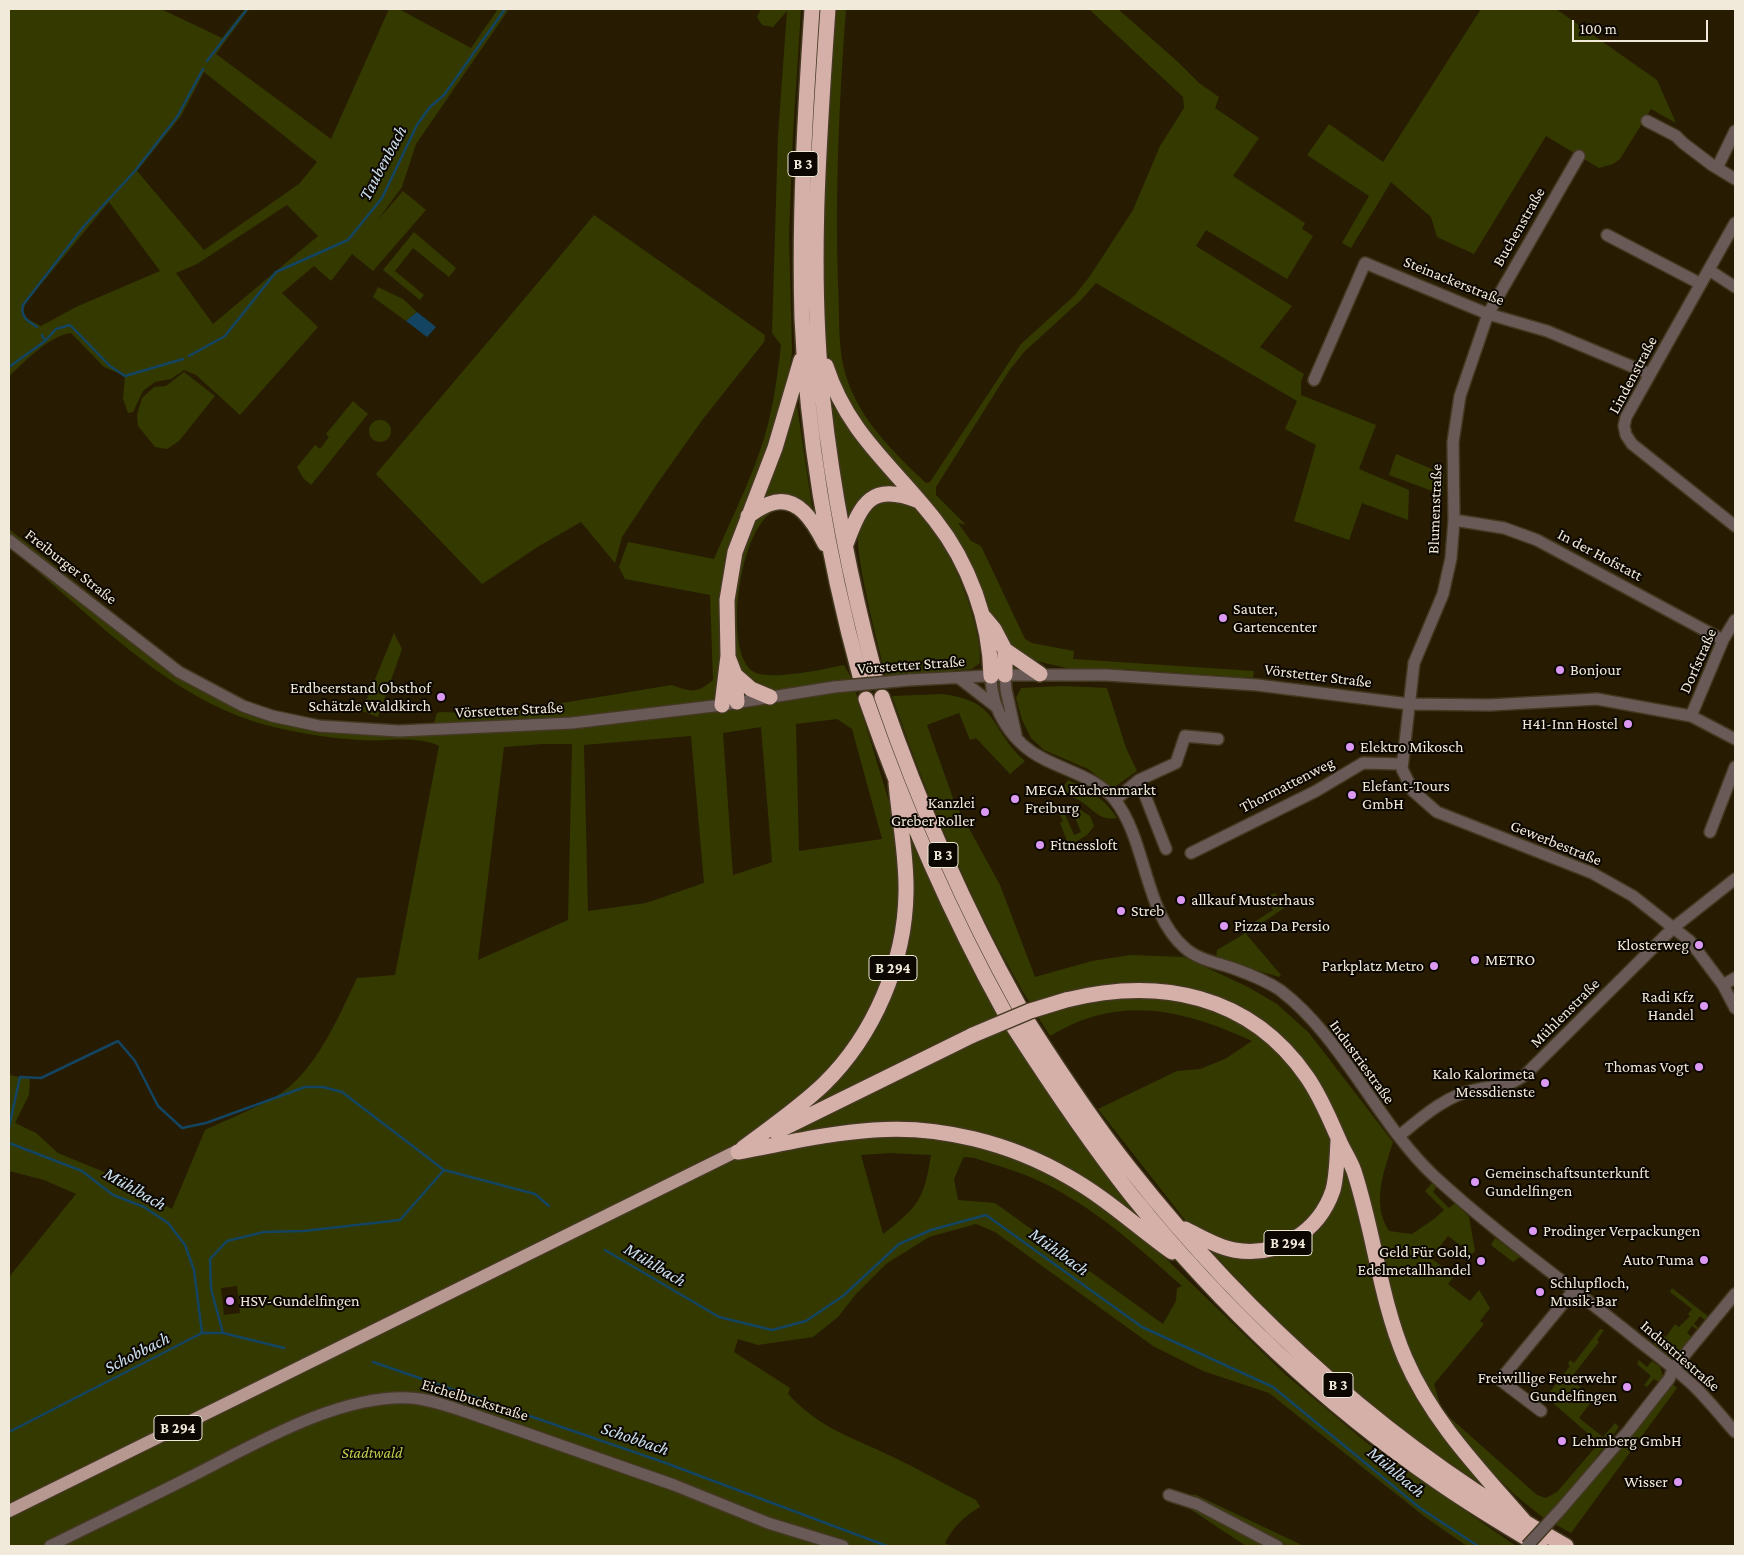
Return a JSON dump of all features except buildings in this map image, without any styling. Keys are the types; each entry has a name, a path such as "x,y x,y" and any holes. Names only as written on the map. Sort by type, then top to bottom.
{"highway":[{"name":"B 3","path":"812,9 801,220 804,349 815,462 831,556 860,676"},
{"name":"B 3","path":"828,9 818,165 816,272 819,344 830,458 858,606 875,674"},
{"path":"819,344 833,387 842,407 859,432 920,502 952,546 966,571 982,614 991,660 998,675"},
{"path":"730,704 725,620 735,552 775,448 804,349"},
{"path":"846,544 859,511 872,497 888,493 920,502"},
{"path":"748,516 769,504 786,502 796,505 813,522 831,556"},
{"path":"982,614 994,629 1004,650 1040,674"},
{"path":"998,675 1004,650"},
{"path":"728,656 735,675 730,704"},
{"path":"735,675 752,689 770,697"},
{"name":"B 3","path":"866,699 896,782 949,907 1012,1010 979,933 944,860 915,790 882,697"},
{"name":"B 294","path":"738,1151 803,1103 825,1083 858,1043 878,1009 900,947 905,916 904,863 896,782"},
{"name":"B 294","path":"738,1151 973,1035 1030,1011 1105,991 1160,990 1204,999 1245,1018 1278,1043 1300,1067 1317,1092 1338,1139 1333,1190 1324,1210 1301,1235 1288,1243 1262,1251 1233,1250 1221,1247 1175,1223"},
{"name":"B 3","path":"1028,1022 1091,1116 1175,1223 1232,1286 1334,1382 1419,1450 1524,1521 1566,1546"},
{"name":"B 3","path":"1013,1026 1103,1158 1138,1204 1198,1272 1260,1335 1346,1413 1438,1482 1540,1546"},
{"path":"738,1151 829,1135 875,1130 927,1130 987,1142 1028,1156 1067,1176 1098,1196 1198,1272"},
{"path":"1338,1139 1354,1170 1388,1306 1405,1358 1439,1420 1524,1521"}],"main road":[{"name":"B 294","path":"9,1511 738,1151"}],"street":[{"path":"1647,121 1676,136 1717,168 1735,179"},
{"path":"1717,168 1735,131"},
{"name":"Buchenstraße","path":"1488,314 1578,156"},
{"name":"Lindenstraße","path":"1735,223 1626,417 1624,426 1626,435 1632,444 1735,526"},
{"path":"1607,235 1701,284"},
{"name":"Steinackerstraße","path":"1314,380 1365,263 1488,314 1547,331 1650,374"},
{"path":"1709,270 1735,287"},
{"name":"Blumenstraße","path":"1408,704 1414,663 1445,590 1451,558 1454,520 1453,442 1457,411 1488,314"},
{"name":"In der Hofstatt","path":"1454,520 1504,528 1537,540 1723,640"},
{"name":"Freiburger Straße","path":"9,540 112,621"},
{"name":"Dorfstraße","path":"1691,716 1723,640 1735,620"},
{"name":"Vörstetter Straße","path":"112,621 179,672 216,693 243,706 272,716 319,726 390,731 454,729 622,718 730,704 834,687 909,680 1040,674 1107,675 1257,685 1408,704 1490,705 1598,699 1691,716 1735,738"},
{"path":"998,675 1006,690 1016,737"},
{"name":"Industriestraße","path":"998,675 992,695 995,706 1004,723 1016,737 1030,751 1044,760 1086,778 1101,787 1115,800 1127,820 1156,901 1168,928 1185,949 1211,962 1238,970 1279,989 1329,1039 1386,1122 1432,1174 1503,1236 1575,1289 1694,1386 1735,1432"},
{"path":"959,678 995,706"},
{"name":"Gewerbestraße","path":"1408,704 1401,764 1403,775 1413,791 1438,812 1592,873 1633,896 1690,942 1723,985 1735,1008"},
{"path":"1115,800 1139,780 1176,763 1185,736 1218,739"},
{"name":"Thormattenweg","path":"1191,853 1316,791 1363,763 1401,764"},
{"path":"1710,832 1735,767"},
{"path":"1139,780 1166,848"},
{"name":"Mühlenstraße","path":"1399,1136 1426,1114 1454,1097 1475,1089 1505,1086 1525,1075 1673,928 1735,879"},
{"path":"1723,985 1735,978"},
{"path":"1541,1411 1500,1380 1575,1289"},
{"path":"1527,1546 1629,1430 1669,1379 1673,1369 1735,1294"},
{"name":"Eichelbuckstraße","path":"50,1546 279,1432 366,1401 409,1398 434,1402 469,1413 674,1485 768,1523 844,1546"},
{"path":"1169,1495 1197,1504 1277,1546"}],"green space":[{"path":"9,9 161,9 222,38 245,9 249,9 216,54 331,139 389,9 399,9 471,48 498,9 509,9 416,144 402,187 377,221 403,191 426,210 373,271 352,254 331,281 314,266 282,293 318,327 240,415 196,375 184,370 171,379 155,382 143,391 133,412 128,413 123,399 125,376 104,367 71,333 62,335 46,344 9,376","holes":["204,72 317,162 299,184 204,250 137,171 181,116","109,202 160,271 76,307 41,326 26,318 23,310 27,301","287,205 318,236 213,324 176,273 197,264"]},
{"name":"Stadtwald","path":"761,9 801,9 789,234 792,352 788,379 795,392 817,540 805,522 795,513 777,510 762,522 750,544 742,573 738,604 738,634 743,658 754,672 772,675 785,675 844,665 851,677 894,818 906,823 960,943 1157,1232 1158,1251 1286,1375 1367,1443 1516,1546 1467,1546 1425,1517 1269,1393 1203,1371 1153,1346 995,1232 976,1224 929,1237 886,1264 856,1294 838,1317 813,1337 758,1345 738,1339 734,1352 790,1388 788,1394 825,1424 902,1461 976,1500 980,1507 955,1527 945,1543 951,1546 9,1546 9,1277 76,1194 44,1180 9,1171 9,1075 30,1079 29,1095 15,1123 36,1133 58,1153 104,1172 172,1209 205,1130 275,1097 302,1075 333,1027 357,978 395,975 439,746 420,741 348,739 289,730 266,725 229,712 194,695 161,674 130,650 9,548 9,529 189,673 238,698 274,711 308,720 376,727 433,726 437,713 441,712 495,714 672,685 689,690 703,688 713,680 710,595 625,579 619,567 628,542 714,559 752,473 769,420 781,345 772,333 778,135 787,11 773,27 762,25 757,17","holes":["837,719 852,729 882,839 799,851 796,724","761,727 772,862 733,875 723,733","691,736 704,883 646,903 588,911 584,745","572,744 568,920 478,960 504,747","890,1153 931,1155 925,1183 918,1201 904,1217 883,1234 861,1155","963,1158 974,1158 1031,1177 1078,1202 1132,1242 1182,1286 1177,1288 1176,1301 1163,1324 995,1203 958,1200 954,1179","237,1286 240,1313 224,1315 221,1288"]},
{"path":"835,9 846,9 837,181 840,332 844,368 853,394 870,422 902,460 926,483 930,482 1021,344 1074,296 1090,276 1133,210 1160,146 1184,108 1183,97 1089,9 1118,9 1199,83 1219,97 1215,108 1259,138 1233,176 1305,223 1302,229 1313,236 1287,279 1206,230 1196,246 1292,306 1260,347 1304,374 1301,382 1301,395 1376,425 1359,469 1409,490 1408,520 1362,503 1349,540 1294,521 1316,445 1285,429 1297,401 1096,283 1081,300 1024,352 1009,371 936,487 936,495 966,525 958,523 971,541 981,546 1025,639 1032,643 1074,651 1073,659 1254,671 1253,678 1122,669 1071,669 1027,659 1007,644 969,570 865,433 830,363 825,338 822,243 826,131"},
{"path":"1481,9 1556,9 1657,80 1676,123 1651,109 1620,159 1613,164 1599,168 1546,136 1474,254 1437,237 1431,217 1391,182 1351,248 1342,243 1369,196 1307,155 1329,124 1383,162"},
{"path":"594,215 765,335 764,342 703,419 657,484 622,537 615,563 581,522 539,546 482,584 376,474"},
{"path":"414,232 456,268 449,277 413,248 395,271 424,295 420,300 383,270"},
{"path":"378,287 403,299 417,312 406,321 373,297"},
{"path":"184,372 215,396 179,441 167,449 155,447 138,426 137,415 142,398 154,387 166,386"},
{"path":"353,401 368,414 311,485 303,478 297,467 315,445 320,449 329,437 326,434"},
{"path":"831,406 835,408 851,434 893,482 892,486 878,488 866,494 849,516 846,515"},
{"path":"380,420 388,423 391,431 388,439 380,442 372,439 369,431 372,423"},
{"path":"1396,454 1444,474 1443,495 1389,475"},
{"path":"883,496 918,509 929,522 951,560 961,582 976,627 980,663 972,669 886,677 862,574 858,534 860,518 869,507"},
{"path":"394,633 402,649 378,717 362,711"},
{"path":"1063,686 1107,688 1126,748 1137,771 1113,788 1088,769 1044,750 1031,738 1022,720 1016,698 1021,688"},
{"path":"941,694 974,703 984,710 992,718 1013,749 1025,761 1010,774 976,738 970,740 959,713 927,725 954,801 1000,885 1035,977 1092,961 1131,955 1184,957 1248,987 1277,1004 1309,1033 1393,1142 1383,1176 1380,1199 1384,1221 1389,1231 1412,1234 1444,1210 1425,1191 1432,1183 1437,1186 1433,1192 1449,1208 1455,1203 1469,1217 1475,1251 1472,1254 1448,1236 1431,1258 1454,1276 1448,1284 1470,1301 1479,1290 1490,1308 1480,1321 1484,1324 1434,1384 1441,1407 1448,1416 1537,1495 1546,1498 1557,1492 1599,1443 1546,1397 1570,1366 1568,1364 1570,1360 1574,1363 1600,1329 1604,1330 1597,1340 1599,1342 1570,1379 1589,1394 1586,1398 1591,1402 1579,1418 1603,1437 1615,1423 1619,1427 1562,1503 1545,1519 1515,1495 1491,1471 1478,1483 1414,1438 1347,1385 1294,1339 1203,1243 1098,1109 1177,1071 1200,1069 1225,1059 1252,1041 1201,1021 1176,1014 1151,1011 1126,1011 1101,1015 1076,1023 1050,1036 1002,955 961,871 924,784 892,696"},
{"path":"1068,780 1096,795 1117,818 1102,817 1080,801 1060,792"},
{"path":"1077,808 1090,816 1094,826 1087,835 1069,846 1060,823 1063,821 1059,813 1064,812 1074,835 1081,832 1072,810"},
{"path":"1275,893 1284,908 1246,934 1281,975 1279,977 1216,958 1217,950 1244,934 1242,930 1273,910 1268,897"},
{"path":"1495,1238 1520,1257 1513,1262 1491,1245"},
{"path":"1672,1288 1709,1317 1706,1321 1700,1316 1694,1324 1700,1329 1699,1331 1692,1326 1687,1333 1693,1338 1683,1349 1675,1354 1667,1352 1654,1344 1662,1335 1666,1337 1675,1324 1679,1327 1690,1316 1688,1314 1692,1309 1670,1292"},
{"path":"1639,1360 1647,1367 1652,1361 1660,1367 1663,1376 1660,1383 1654,1379 1647,1387 1644,1385 1651,1376 1637,1364"},
{"path":"1670,1382 1677,1388 1571,1533 1553,1523"},
{"path":"1194,1494 1304,1546 1246,1546 1187,1507"}],"water":[{"path":"417,312 436,327 427,337 406,321"}],"waterway":[{"path":"207,61 247,9"},
{"name":"Taubenbach","path":"189,356 225,336 276,272 348,240 382,198 417,125 430,107 444,95 505,9"},
{"path":"37,327 24,316 23,305 84,226 135,171 177,117 203,69"},
{"name":"Taubenbach","path":"9,367 45,341 56,329 70,325 110,366 125,376 183,359"},
{"name":"Taubenbach","path":"42,335 45,341"},
{"path":"9,1127 20,1077 41,1078 118,1041 135,1061 158,1106 182,1128 206,1123 305,1087 323,1087 342,1092 444,1170"},
{"name":"Mühlbach","path":"9,1143 82,1171 113,1195 144,1207 168,1223 185,1245 194,1270 202,1333"},
{"name":"Mühlbach","path":"223,1333 211,1289 210,1259 227,1241 264,1232 304,1231 400,1220 444,1170 535,1194 549,1206"},
{"name":"Mühlbach","path":"605,1250 719,1317 772,1330 806,1321 843,1296 899,1244 931,1230 986,1215 1142,1327 1273,1387 1420,1508 1478,1546"},
{"name":"Schobbach","path":"9,1432 202,1333 223,1333 284,1348"},
{"name":"Schobbach","path":"373,1362 663,1462 887,1546"}],"place":[{"name":"Sauter, Gartencenter","path":"1223,618"},
{"name":"Bonjour","path":"1560,670"},
{"name":"Erdbeerstand Obsthof Schätzle Waldkirch","path":"441,697"},
{"name":"H41-Inn Hostel","path":"1628,724"},
{"name":"Elektro Mikosch","path":"1350,747"},
{"name":"Elefant-Tours GmbH","path":"1352,795"},
{"name":"MEGA Küchenmarkt Freiburg","path":"1015,799"},
{"name":"Kanzlei Greber Roller","path":"985,812"},
{"name":"Fitnessloft","path":"1040,845"},
{"name":"allkauf Musterhaus","path":"1181,900"},
{"name":"Streb","path":"1121,911"},
{"name":"Pizza Da Persio","path":"1224,926"},
{"name":"Klosterweg","path":"1699,945"},
{"name":"METRO","path":"1475,960"},
{"name":"Parkplatz Metro","path":"1434,966"},
{"name":"Radi Kfz Handel","path":"1704,1006"},
{"name":"Thomas Vogt","path":"1699,1067"},
{"name":"Kalo Kalorimeta Messdienste","path":"1545,1083"},
{"name":"Gemeinschaftsunterkunft Gundelfingen","path":"1475,1182"},
{"name":"Prodinger Verpackungen","path":"1533,1231"},
{"name":"Auto Tuma","path":"1704,1260"},
{"name":"Geld Für Gold, Edelmetallhandel","path":"1481,1261"},
{"name":"Schlupfloch, Musik-Bar","path":"1540,1292"},
{"name":"HSV-Gundelfingen","path":"230,1301"},
{"name":"Freiwillige Feuerwehr Gundelfingen","path":"1627,1387"},
{"name":"Lehmberg GmbH","path":"1562,1441"},
{"name":"Wisser","path":"1678,1482"}]}
